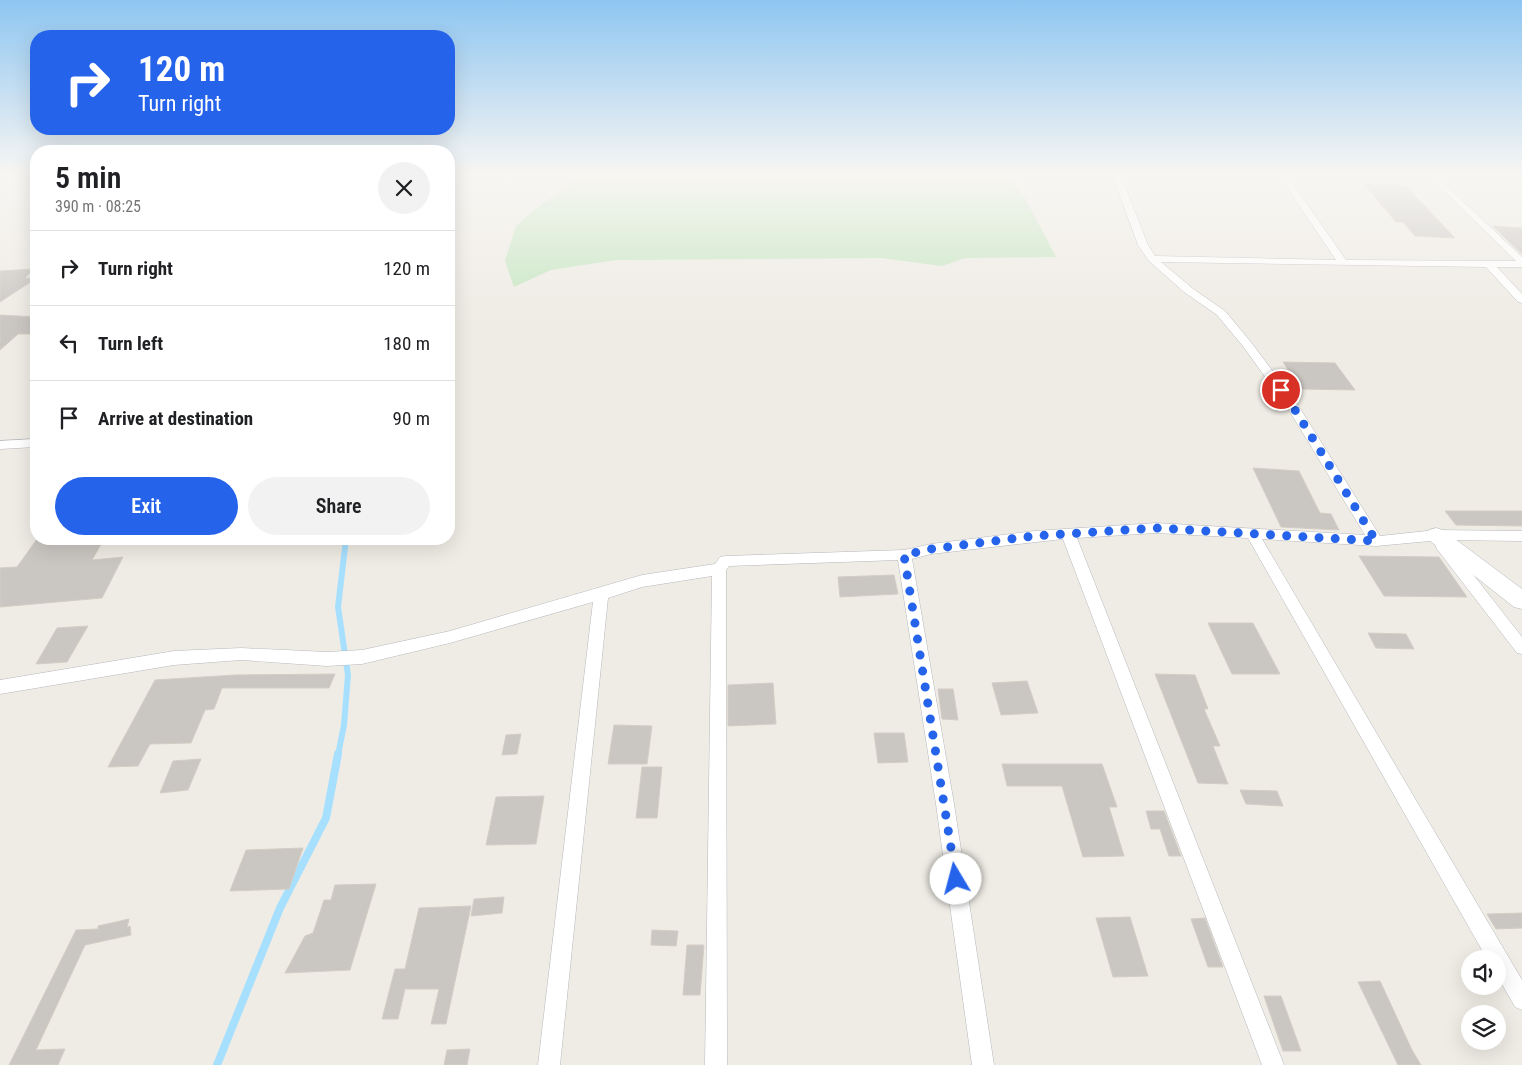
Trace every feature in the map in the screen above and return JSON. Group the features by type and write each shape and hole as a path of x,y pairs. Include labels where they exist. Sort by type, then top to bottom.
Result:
{"street":[{"path":"1135,224 1143,245 1152,259 1188,290 1221,313 1246,343 1292,405 1376,541"},
{"path":"1316,224 1343,263"},
{"path":"1482,224 1522,263"},
{"path":"1152,259 1343,263 1522,263"},
{"path":"1488,264 1522,300"},
{"path":"0,444 30,443"},
{"path":"0,688 174,658 241,654 326,658 362,657 450,636 642,581 719,568 725,561 904,555 931,549 1068,534 1156,528 1376,541 1435,535 1522,536"},
{"path":"1068,534 1273,1065"},
{"path":"1252,534 1522,1000"},
{"path":"1435,535 1522,601"},
{"path":"1435,535 1522,648"},
{"path":"904,555 945,804 983,1065"},
{"path":"716,1065 719,568"},
{"path":"549,1065 601,594"}],"green space":[{"path":"519,224 1039,224 1056,257 965,258 942,266 881,258 616,260 551,270 514,287 505,261 516,226"}],"building":[{"path":"1404,224 1442,224 1455,238 1415,236"},
{"path":"1493,226 1522,228 1522,254 1507,240"},
{"path":"30,269 30,273 25,278 30,278 30,282 0,302 0,271"},
{"path":"0,315 30,317 30,334 18,334 0,350"},
{"path":"1283,362 1335,363 1355,390 1301,389"},
{"path":"1253,468 1299,471 1320,513 1331,514 1339,530 1281,527"},
{"path":"1445,511 1522,511 1522,526 1456,525"},
{"path":"33,545 101,545 92,560 123,557 102,598 0,607 0,568 17,567"},
{"path":"1359,556 1439,557 1467,597 1384,596"},
{"path":"894,575 898,594 840,597 838,577"},
{"path":"1208,623 1253,623 1280,674 1232,674"},
{"path":"88,626 67,662 36,664 57,628"},
{"path":"1368,633 1406,634 1414,649 1376,648"},
{"path":"335,674 329,688 222,688 214,709 205,710 191,743 150,744 138,766 108,767 155,680 235,675"},
{"path":"1155,674 1195,675 1208,709 1204,709 1220,746 1213,746 1228,784 1198,783"},
{"path":"1027,681 1038,713 1001,715 992,683"},
{"path":"773,683 776,724 728,726 728,685"},
{"path":"938,689 953,689 958,720 942,719"},
{"path":"614,725 652,726 647,764 608,764"},
{"path":"874,733 904,733 908,762 878,763"},
{"path":"521,734 517,754 502,755 506,735"},
{"path":"201,759 188,790 160,793 173,761"},
{"path":"1002,764 1102,764 1117,807 1109,807 1124,856 1083,857 1062,786 1007,786"},
{"path":"642,767 662,767 657,818 636,818"},
{"path":"1240,790 1277,791 1283,806 1246,804"},
{"path":"544,796 536,844 486,845 496,797"},
{"path":"1146,811 1164,811 1181,856 1169,856 1160,829 1151,829"},
{"path":"303,848 289,889 230,891 246,850"},
{"path":"376,884 350,970 285,973 305,936 313,933 324,900 331,900 335,885"},
{"path":"504,897 502,913 471,916 474,899"},
{"path":"471,906 446,1024 431,1024 439,989 405,989 398,1019 382,1019 395,969 405,969 419,908"},
{"path":"1522,913 1522,928 1496,929 1487,914"},
{"path":"1130,917 1148,976 1113,977 1096,918"},
{"path":"1205,918 1223,967 1208,967 1191,919"},
{"path":"129,919 127,927 130,926 131,935 85,945 36,1050 65,1049 58,1065 9,1065 76,930 98,929 98,926"},
{"path":"652,930 678,931 676,946 651,945"},
{"path":"687,945 704,945 700,995 683,995"},
{"path":"1380,981 1412,1050 1421,1065 1398,1065 1358,982"},
{"path":"1264,996 1281,996 1301,1051 1283,1051"},
{"path":"470,1049 467,1065 444,1065 447,1050"}],"waterway":[{"path":"338,755 344,725 348,675 338,607 345,545"},
{"path":"217,1065 280,908 326,818 338,754"}],"route":[{"path":"956,879 904,555 931,549 1034,536 1156,528 1376,541 1281,390"}]}
